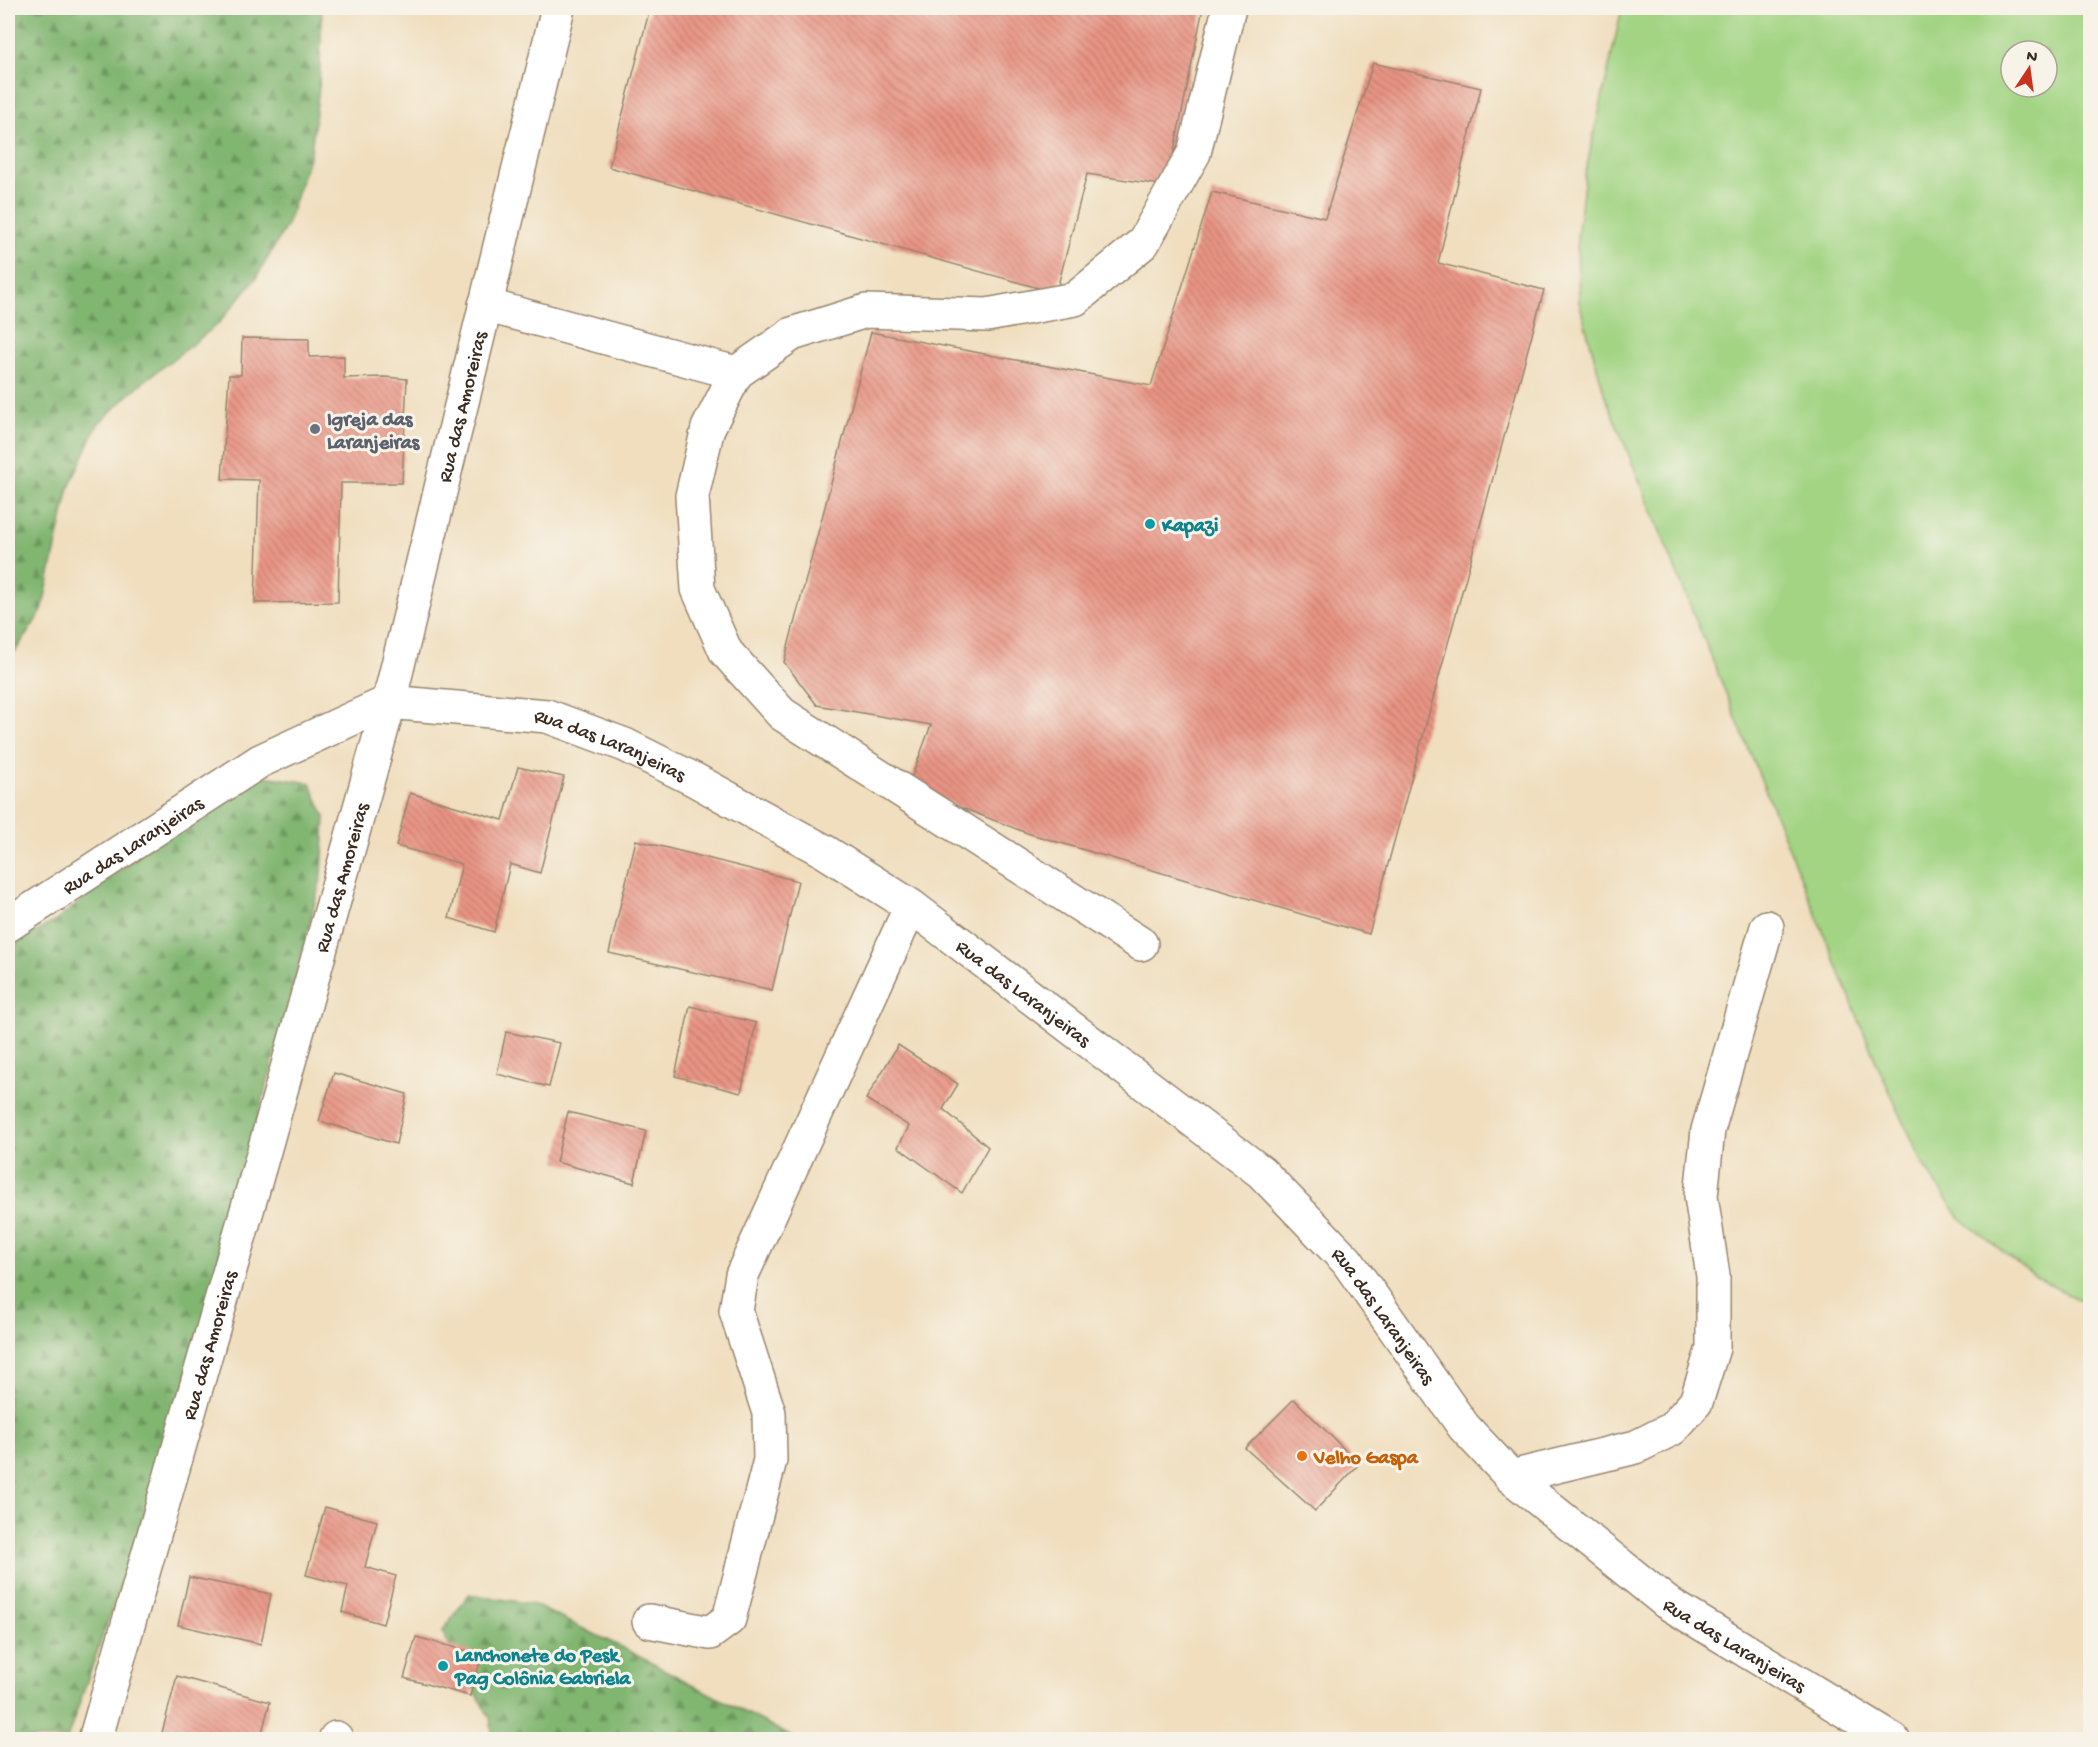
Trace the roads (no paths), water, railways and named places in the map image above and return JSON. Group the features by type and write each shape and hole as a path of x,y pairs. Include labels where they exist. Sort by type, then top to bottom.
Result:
{"street":[{"name":"Rua das Amoreiras","path":"95,1740 264,1151 388,702 558,8"},
{"path":"1141,944 782,714 726,652 698,589 692,496 708,428 736,373 792,334 866,311 987,315 1075,299 1143,243 1194,153 1229,8"},
{"path":"485,305 736,373"},
{"name":"Rua das Laranjeiras","path":"8,925 260,761 388,702 547,716 625,745 695,780 824,851 911,906 1261,1172 1347,1261 1464,1427 1511,1477 1666,1602 1892,1739"},
{"path":"649,1621 710,1633 729,1619 770,1460 769,1413 736,1311 742,1275 911,906"},
{"path":"1511,1477 1636,1448 1672,1428 1696,1402 1713,1348 1713,1276 1701,1196 1708,1130 1767,927"}],"place":[{"name":"Igreja das Laranjeiras","path":"315,429"},
{"name":"Kapazi","path":"1150,524"},
{"name":"Velho Gaspa","path":"1302,1456"},
{"name":"Lanchonete do Pesk Pag Colônia Gabriela","path":"443,1666"}]}
